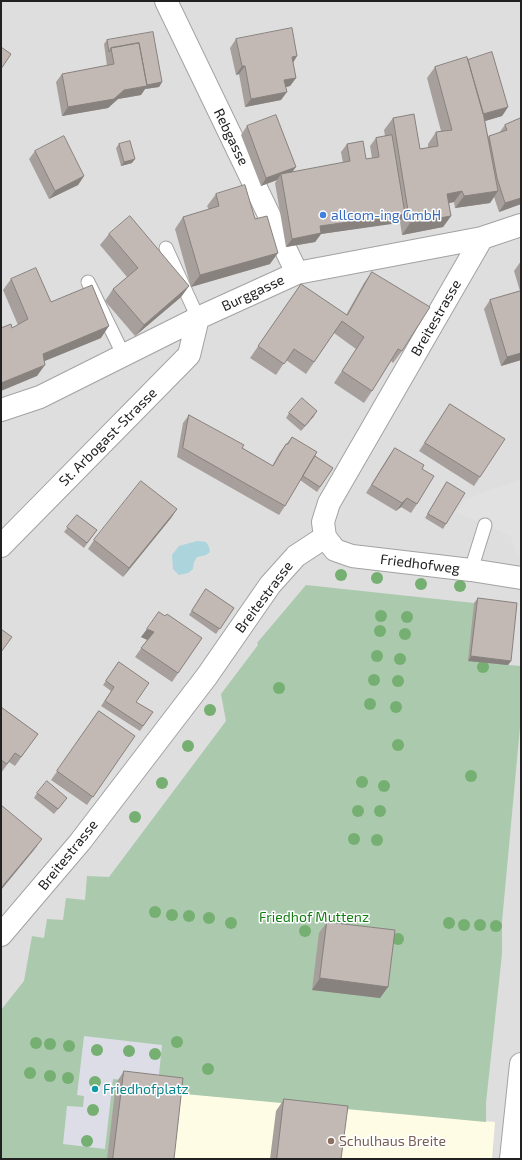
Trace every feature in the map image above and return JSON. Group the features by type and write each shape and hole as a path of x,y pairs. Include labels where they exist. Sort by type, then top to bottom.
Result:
{"street":[{"name":"Rebgasse","path":"166,1 297,273"},
{"name":"Burggasse","path":"1,410 40,397 198,318 297,273 482,238 521,225"},
{"name":"Breitestrasse","path":"1,935 80,842 206,676 270,585 296,556 325,537 323,522 329,503 482,238"},
{"name":"St. Arbogast-Strasse","path":"1,546 189,355 198,318"},
{"name":"Friedhofweg","path":"325,537 335,550 352,556 471,570 521,578"},
{"path":"511,1159 521,1064"}],"lane":[{"path":"166,248 198,318"},
{"path":"88,282 124,356"},
{"path":"471,570 485,525"}],"shaded area":[{"path":"1,1 521,1 521,1159 1,1159"},
{"path":"521,479 521,555 517,557 511,536 456,512 466,499"},
{"name":"Friedhofplatz","path":"84,1036 162,1045 158,1084 113,1079 105,1149 63,1144 67,1106 83,1107 84,1096 77,1095"},
{"name":"Schulhaus Breite","path":"179,1093 495,1122 492,1159 167,1159"}],"green space":[{"name":"Friedhof Muttenz","path":"306,585 474,603 508,665 521,666 521,716 502,922 502,954 486,1103 486,1122 174,1093 166,1159 1,1159 1,1010 24,981 32,936 44,938 47,919 63,920 66,898 85,900 87,876 109,877 226,721 221,694 258,645 257,643"}],"water":[{"path":"197,541 206,542 210,552 206,555 197,557 194,562 193,569 188,573 179,575 173,569 172,555 179,546"}],"building":[{"path":"292,28 297,56 292,57 296,78 284,80 287,92 251,99 245,66 242,66 236,39"},
{"path":"153,32 162,82 147,85 139,43 111,48 109,52 107,40"},
{"path":"139,43 147,86 124,90 114,99 68,107 62,74 114,64 111,48"},
{"path":"1,47 11,54 1,69"},
{"path":"492,52 508,107 483,114 468,60"},
{"path":"467,57 483,112 498,191 464,196 462,191 447,194 451,216 410,223 393,118 414,114 420,149 438,146 436,132 452,130 435,67"},
{"path":"276,115 296,167 266,178 247,126"},
{"path":"521,118 521,198 505,203 497,178 489,136 507,130 505,125"},
{"path":"392,135 405,214 320,226 321,233 292,239 281,174 350,161 347,144 363,141 366,159 379,157 376,138"},
{"path":"64,136 84,176 55,191 35,151"},
{"path":"130,141 135,159 124,162 119,144"},
{"path":"245,185 255,219 267,216 278,253 200,275 183,217 219,206 216,194"},
{"path":"130,216 189,286 144,325 113,289 138,268 109,234"},
{"path":"36,268 51,302 92,285 109,326 43,354 45,365 1,383 1,328 11,324 12,328 28,319 11,279"},
{"path":"372,272 430,307 402,351 398,349 372,391 342,371 364,337 342,321 314,362 294,349 284,364 258,346 301,284 347,315"},
{"path":"521,291 521,353 507,357 490,300"},
{"path":"302,398 317,411 305,426 289,413"},
{"path":"450,404 505,439 480,477 425,443"},
{"path":"189,415 244,445 242,448 273,466 292,437 317,452 285,506 183,448"},
{"path":"395,448 424,465 422,469 434,476 417,504 407,498 402,503 372,485"},
{"path":"315,456 333,468 320,487 303,476"},
{"path":"141,481 177,509 129,568 94,540"},
{"path":"447,482 465,493 446,524 428,514"},
{"path":"77,515 97,530 87,543 67,527"},
{"path":"206,589 234,608 220,629 192,611"},
{"path":"478,598 517,603 511,661 471,656"},
{"path":"159,612 165,616 167,614 202,638 178,673 141,648 154,632 147,629"},
{"path":"1,629 12,637 1,652"},
{"path":"119,662 149,683 136,702 153,712 143,726 105,701 114,687 106,681"},
{"path":"1,707 38,734 21,757 15,753 7,764 1,760"},
{"path":"99,711 135,736 93,797 57,771"},
{"path":"47,781 67,798 58,809 37,793"},
{"path":"1,805 42,839 1,888"},
{"path":"327,922 395,930 388,987 320,978"},
{"path":"124,1071 183,1078 174,1159 113,1159"},
{"path":"284,1099 348,1106 341,1159 277,1159"}],"place":[{"name":"allcom-ing GmbH","path":"323,215"},
{"name":"Friedhofplatz","path":"95,1089"},
{"name":"Schulhaus Breite","path":"331,1141"}]}
